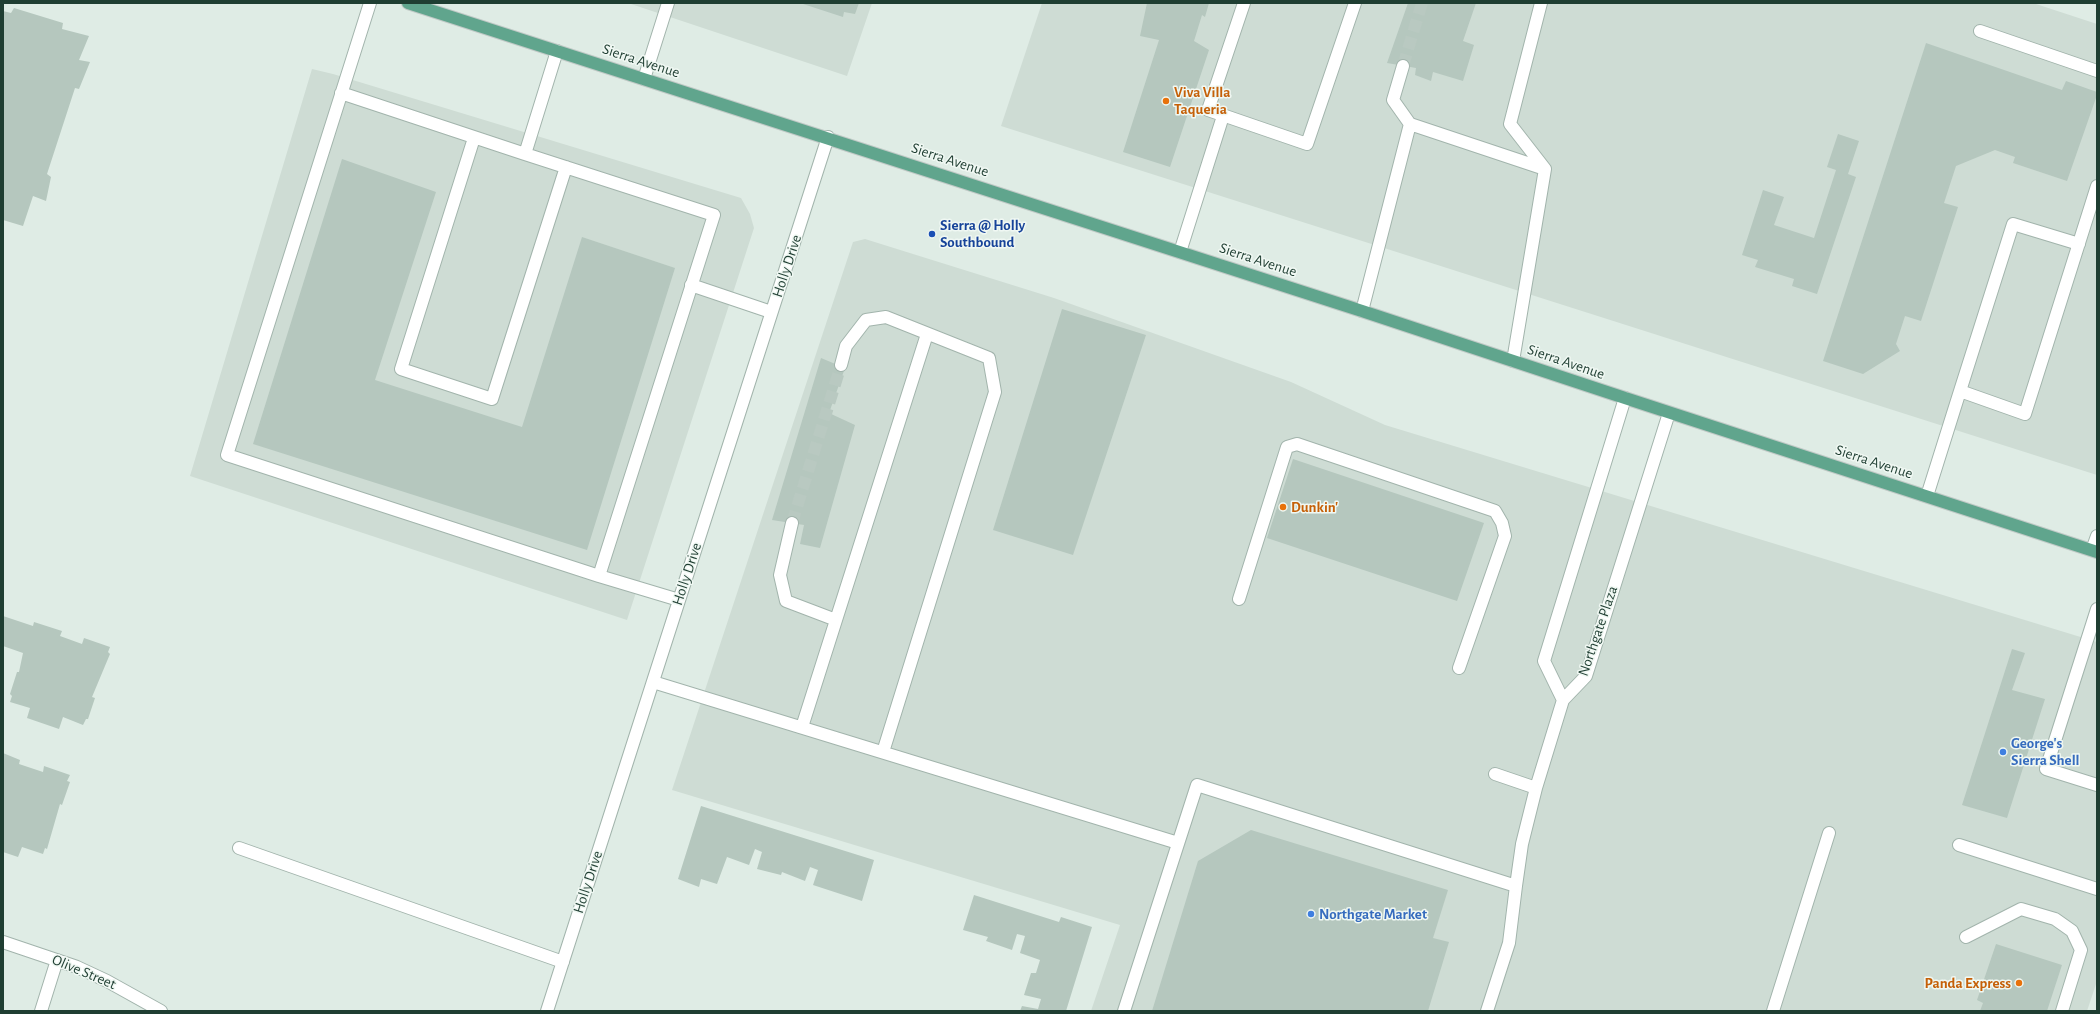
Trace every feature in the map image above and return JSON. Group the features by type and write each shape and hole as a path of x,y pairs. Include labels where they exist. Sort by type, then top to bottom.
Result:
{"main road":[{"name":"Sierra Avenue","path":"408,3 828,137 2095,551"}],"street":[{"path":"370,3 227,455 599,576 679,600"},
{"path":"644,79 668,3"},
{"path":"1244,3 1208,110 1307,144 1355,3"},
{"path":"1513,361 1545,170 1510,124 1541,3"},
{"path":"1980,31 2097,71"},
{"path":"525,154 557,51"},
{"path":"1403,66 1393,100 1410,124 1545,170"},
{"path":"341,93 474,138 714,215 599,576"},
{"path":"1180,252 1223,116"},
{"path":"1362,311 1410,124"},
{"name":"Holly Drive","path":"547,1011 828,137"},
{"path":"474,138 401,369 492,399 566,167"},
{"path":"1960,391 2025,414 2097,186"},
{"path":"1927,496 2013,224 2078,244"},
{"path":"691,285 772,312"},
{"path":"841,365 846,346 866,320 886,317 989,358 995,392 883,752"},
{"path":"802,727 927,334"},
{"name":"Northgate Plaza","path":"1625,398 1544,661 1564,700 1586,676 1669,413"},
{"path":"1239,599 1287,447 1297,444 1495,511 1502,523 1505,536 1460,668"},
{"path":"792,523 780,575 786,601 836,620"},
{"path":"2095,551 2097,536"},
{"path":"2097,609 2046,768 2097,785"},
{"path":"652,682 1178,843"},
{"path":"1487,1011 1509,943 1522,844 1536,788 1564,700"},
{"path":"1495,774 1536,788"},
{"path":"1124,1011 1197,785 1516,886"},
{"path":"1773,1011 1830,833"},
{"path":"1959,845 2097,889"},
{"path":"239,848 563,962"},
{"path":"1966,937 2021,909 2054,919 2072,931 2081,950 2062,1011"},
{"name":"Olive Street","path":"3,942 57,960 108,980 161,1011"},
{"path":"41,1011 57,960"}],"shaded area":[{"path":"628,3 872,3 847,76"},
{"path":"1042,3 2033,3 2097,24 2097,475 1001,126"},
{"path":"312,69 333,74 741,198 750,214 754,228 627,620 190,476"},
{"path":"865,239 1054,298 1291,382 1385,425 2097,642 2097,981 2087,1011 1091,1011 1120,925 672,790 853,242"}],"building":[{"path":"800,3 859,3 855,14 844,12 843,17"},
{"name":"Viva Villa Taqueria","path":"1147,3 1209,3 1205,17 1202,15 1194,41 1209,50 1170,167 1123,152 1159,40 1140,36"},
{"path":"1408,3 1476,3 1463,41 1474,45 1463,81 1433,72 1431,81 1415,75 1416,68 1387,63"},
{"path":"14,8 63,23 62,29 89,36 79,60 90,62 79,89 75,88 47,174 51,177 46,201 33,196 23,226 3,220 3,11 11,13"},
{"path":"1926,43 2062,90 2066,81 2097,92 2097,95 2067,181 2013,163 2015,157 1995,150 1956,166 1944,203 1958,207 1921,321 1905,316 1896,344 1900,351 1863,374 1823,361"},
{"path":"1838,134 1859,141 1848,174 1856,177 1817,294 1792,286 1794,279 1755,267 1758,260 1742,255 1763,190 1784,197 1774,225 1814,238 1836,170 1827,167"},
{"path":"342,159 436,192 375,380 522,427 582,237 675,268 587,550 253,444"},
{"path":"1062,309 1146,335 1073,555 993,530"},
{"path":"821,358 845,368 829,413 855,425 820,548 800,544 804,525 772,520"},
{"path":"1293,459 1484,523 1457,601 1267,538"},
{"path":"3,616 33,626 34,622 62,631 60,636 82,644 84,638 110,647 108,652 110,654 92,697 95,698 88,719 86,719 83,725 63,717 59,729 27,718 30,708 10,702 12,696 10,694 17,672 19,672 23,653 3,646"},
{"name":"George's Sierra Shell","path":"2012,649 2025,653 2012,690 2045,699 2007,818 1962,805"},
{"path":"3,753 20,760 19,764 43,772 44,766 70,775 67,781 70,782 62,805 60,804 47,849 45,848 43,854 22,847 18,857 3,852"},
{"path":"701,806 874,860 862,901 813,885 818,870 810,867 805,881 782,872 781,875 757,869 762,852 755,849 749,865 727,857 717,884 701,879 699,887 678,879"},
{"name":"Northgate Market","path":"1251,830 1448,890 1433,938 1449,942 1428,1011 1152,1011 1198,861"},
{"path":"974,895 1059,922 1061,917 1092,927 1066,1011 1020,1011 1022,1006 1038,1009 1041,999 1024,995 1031,973 1036,973 1040,960 1020,953 1025,936 1017,934 1012,950 986,941 988,937 963,930"},
{"name":"Panda Express","path":"1996,944 2062,965 2047,1011 1980,1011 1983,1003 1977,1000"}],"tunnel":[{"path":"1403,66 1422,3"},
{"path":"792,523 841,365"}],"place":[{"name":"Viva Villa Taqueria","path":"1166,101"},
{"name":"Sierra @ Holly Southbound","path":"932,234"},
{"name":"Dunkin'","path":"1283,507"},
{"name":"George's Sierra Shell","path":"2003,752"},
{"name":"Northgate Market","path":"1311,914"},
{"name":"Panda Express","path":"2019,983"}]}
